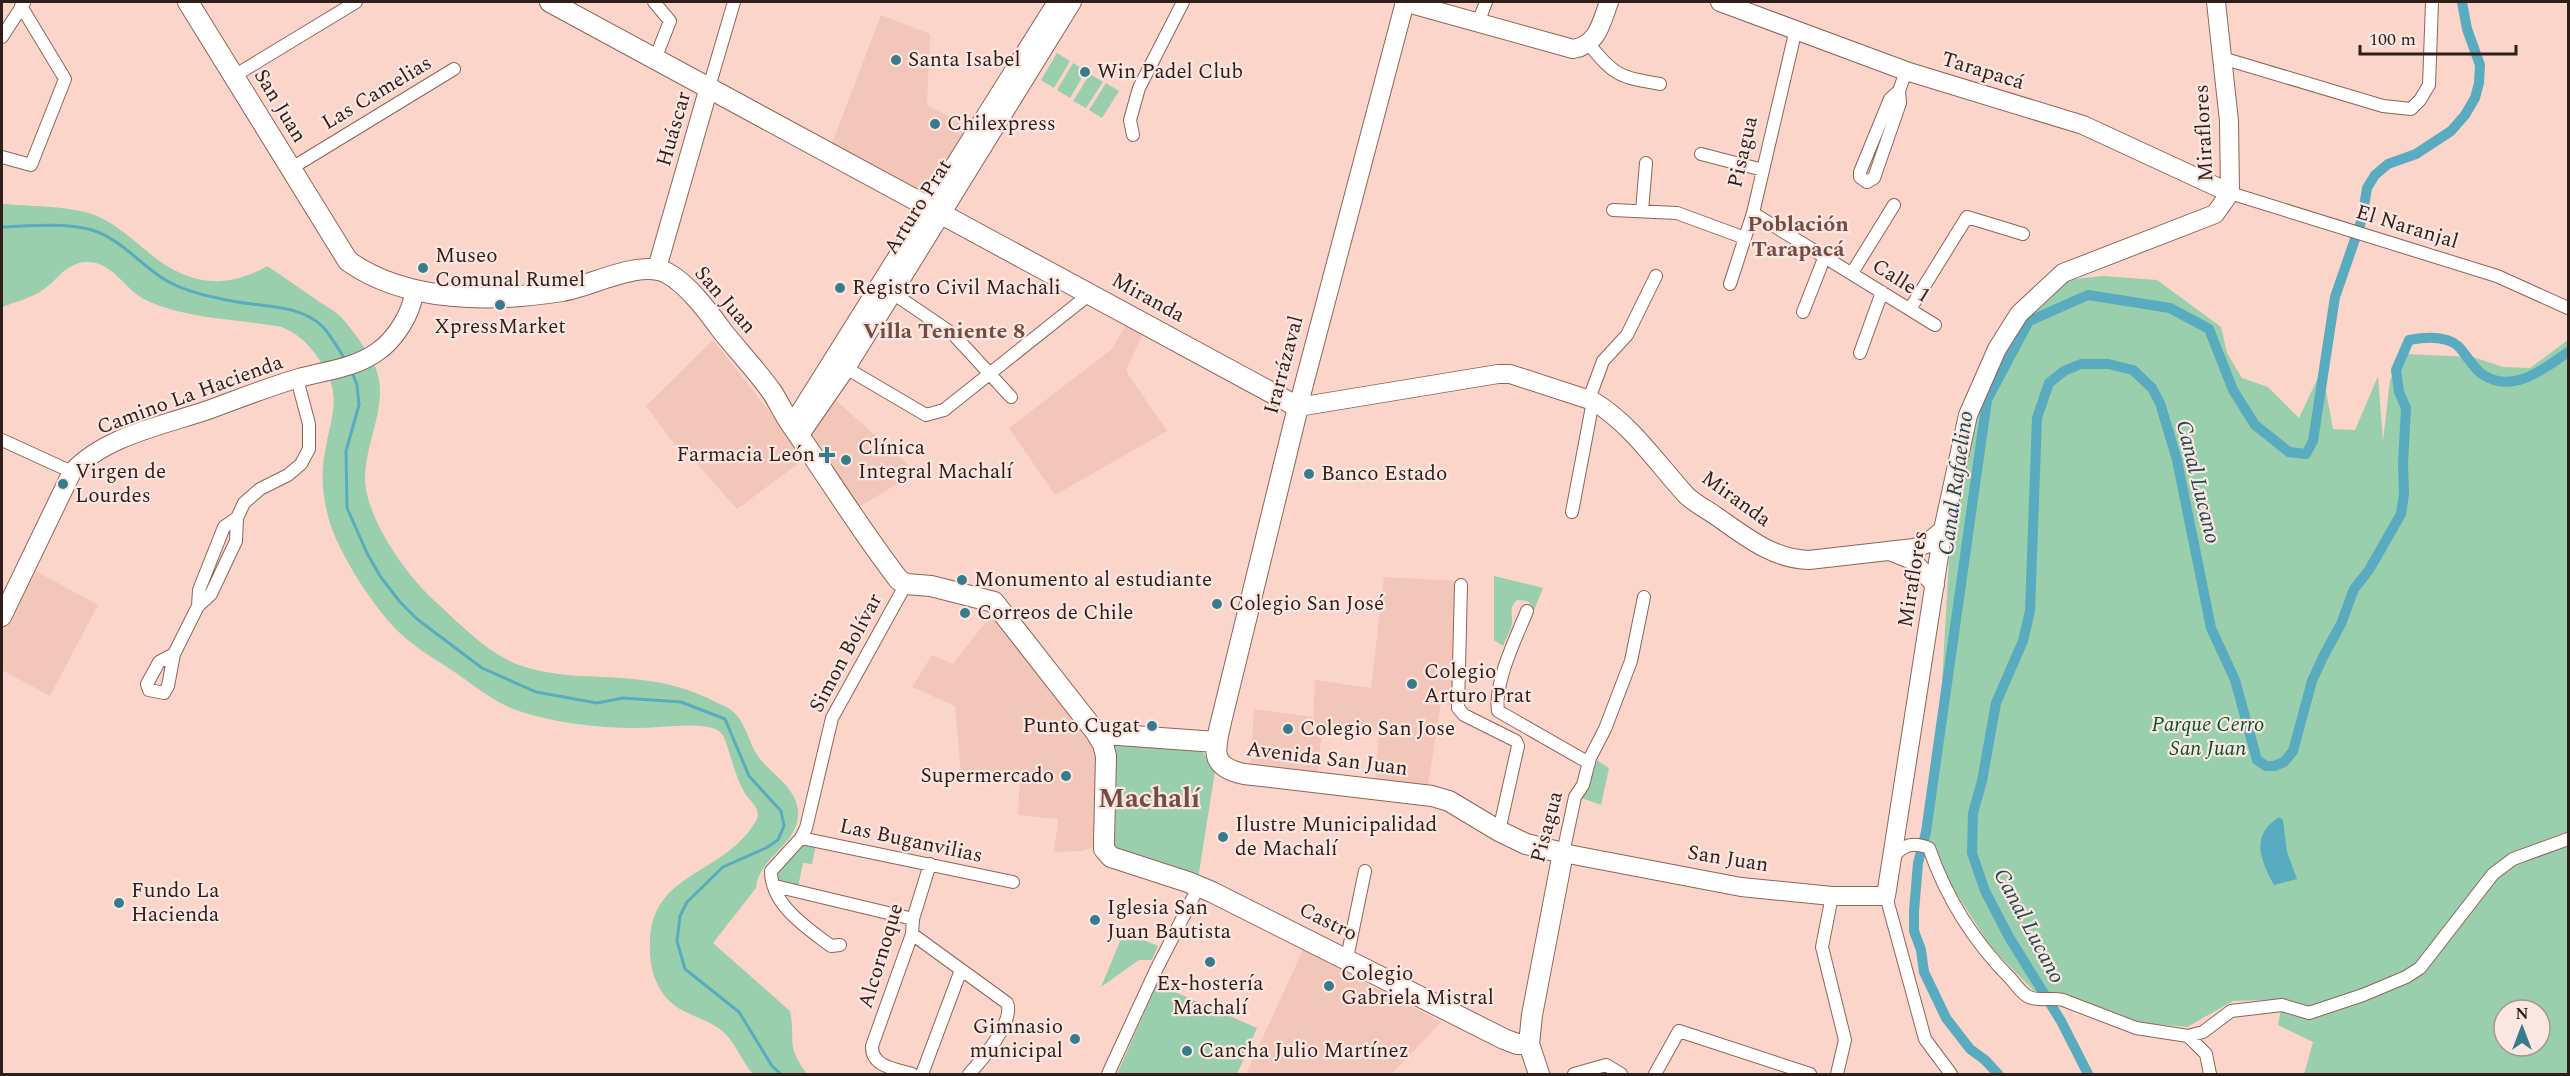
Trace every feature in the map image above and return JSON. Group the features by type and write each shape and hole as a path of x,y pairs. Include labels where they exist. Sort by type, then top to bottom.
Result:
{"main road":[{"name":"San Juan","path":"188,2 348,261 379,280 414,292 481,296 563,291 637,270 657,268 670,274 698,300 772,392 796,431 894,573 906,584"},
{"name":"Miranda","path":"550,2 1298,406"},
{"name":"Irarrázaval","path":"1216,742 1298,406"},
{"path":"906,584 931,586 994,602 1095,731"},
{"name":"Avenida San Juan","path":"1095,731 1105,734 1216,742 1216,755 1221,764 1232,771 1266,778 1432,796 1449,801 1499,831 1526,844 1563,853"},
{"name":"Castro","path":"1095,731 1103,744 1106,756 1104,849 1111,857 1199,886 1347,958 1504,1039 1517,1044 1529,1044"},
{"name":"Pisagua","path":"1539,1074 1529,1044 1536,988 1563,853"}],"street":[{"path":"234,76 356,2"},
{"path":"654,2 670,21 655,59"},
{"name":"Huáscar","path":"657,268 734,2"},
{"name":"Arturo Prat","path":"796,431 846,368 1057,2"},
{"name":"Arturo Prat","path":"796,431 936,209 1072,2"},
{"path":"1133,135 1130,120 1139,88 1183,2"},
{"path":"1405,2 1562,48 1574,49 1594,40 1609,2"},
{"name":"Irarrázaval","path":"1298,406 1405,2"},
{"path":"1478,23 1486,2"},
{"name":"Tarapacá","path":"1720,2 1906,71 2082,125 2230,193"},
{"name":"Miraflores","path":"1951,1074 1925,1039 1886,896 1943,530 1968,415 1997,350 2019,314 2063,273 2215,213 2230,193 2229,121 2216,2"},
{"path":"2222,58 2383,106 2411,109 2429,85 2432,2"},
{"path":"2,37 23,4 65,79 31,165 2,157"},
{"name":"Pisagua","path":"1730,284 1754,213 1796,29"},
{"path":"1589,44 1605,63 1621,76 1660,84"},
{"name":"Las Camelias","path":"290,169 454,69"},
{"path":"1899,91 1890,99 1860,172 1862,180 1867,182 1874,178 1900,103 1899,91 1906,71"},
{"path":"1701,154 1763,170"},
{"path":"1642,211 1646,164"},
{"name":"El Naranjal","path":"2230,193 2497,276 2568,309"},
{"path":"1852,273 1894,205"},
{"path":"1613,210 1677,213 1745,238"},
{"name":"Calle 1","path":"1754,213 1935,325"},
{"path":"1910,309 1967,217 2023,234"},
{"path":"1803,312 1825,256"},
{"path":"1572,512 1591,400 1603,361 1628,335 1656,276"},
{"name":"Camino La Hacienda","path":"2,617 72,472 80,463 116,442 297,379 364,360 387,344 412,306 414,292"},
{"path":"891,292 953,334 1011,397"},
{"path":"1860,353 1882,292"},
{"path":"846,368 926,415 944,410 1091,293"},
{"name":"Miranda","path":"1298,406 1498,374 1520,377 1591,400 1612,413 1656,458 1688,497 1768,550 1792,560 1914,548 1926,544 1943,530"},
{"path":"174,654 198,606 199,590 225,527 237,518 244,503 260,489 288,475 300,464 309,449 309,424 297,379"},
{"path":"2,440 72,472"},
{"path":"1886,550 1912,560 1935,585"},
{"name":"Simon Bolívar","path":"775,886 771,871 801,838 809,822 832,718 906,584"},
{"path":"1461,585 1458,708 1464,715 1516,741 1518,746 1499,831"},
{"name":"Pisagua","path":"1563,853 1574,802 1583,785 1589,764 1631,661 1644,597"},
{"path":"1527,611 1502,678 1496,700 1498,711 1589,764"},
{"name":"Las Buganvilias","path":"801,838 1013,882"},
{"path":"1892,857 1902,847 1912,843 1924,846 1946,890 1991,959 2026,996 2038,999 2054,998 2136,1028 2188,1036 2203,1032 2231,1011 2282,1005 2309,1013 2363,995 2406,977 2420,968 2493,874 2513,859 2568,839"},
{"name":"San Juan","path":"1563,853 1741,887 1832,896 1886,896"},
{"name":"Alcornoque","path":"912,1074 879,1063 875,1059 872,1046 912,934 913,919 930,864"},
{"path":"1347,958 1365,871"},
{"path":"775,886 913,919"},
{"path":"775,886 792,916 831,946 840,945"},
{"path":"1108,1074 1156,970 1199,886"},
{"path":"1832,896 1822,947 1845,1040 1836,1074"},
{"path":"912,934 1007,1003 1009,1007 1007,1017 991,1049 969,1074"},
{"path":"922,1074 961,970"},
{"path":"1655,1074 1679,1031 1810,1074"},
{"path":"2188,1036 2206,1054 2210,1074"},
{"path":"1574,1074 1606,1065 1621,1074"}],"shaded area":[{"path":"881,15 930,34 927,105 970,128 926,195 831,146"},
{"path":"1126,325 1143,333 1126,371 1167,431 1055,495 1009,428 1112,349"},
{"path":"713,340 806,458 737,509 689,455 684,457 646,406"},
{"path":"832,397 917,472 854,510 806,431"},
{"path":"32,569 98,605 50,696 2,670 2,630"},
{"name":"Colegio Arturo Prat","path":"1384,577 1458,581 1451,705 1441,703 1428,785 1375,782 1379,732 1323,725 1317,774 1251,764 1254,709 1313,717 1315,680 1371,688"},
{"path":"991,615 1097,739 1097,846 1082,851 1054,852 1058,819 1018,815 1020,781 961,773 955,706 912,687 932,655 953,664"},
{"name":"Colegio Gabriela Mistral","path":"1303,950 1441,1022 1392,1074 1246,1074"}],"green space":[{"path":"1057,53 1070,61 1054,88 1041,80"},
{"path":"1073,63 1086,71 1070,98 1057,90"},
{"path":"1090,74 1103,82 1086,108 1073,101"},
{"path":"1106,83 1119,91 1102,118 1089,110"},
{"path":"2,204 64,208 97,216 118,228 177,272 192,277 221,281 236,279 267,266 333,311 358,338 378,374 379,403 366,461 365,476 372,509 389,545 425,591 485,646 519,665 551,673 625,678 668,684 710,699 729,708 736,715 760,759 789,789 797,803 797,823 793,833 758,877 756,888 713,943 790,1011 792,1043 796,1056 807,1074 753,1074 731,1040 721,1030 670,1002 660,989 653,971 650,943 653,921 661,903 687,878 720,858 736,845 750,830 757,818 756,808 739,781 723,735 710,727 606,727 562,722 519,711 491,698 412,644 373,602 345,556 331,526 324,499 323,472 334,405 333,394 325,369 309,346 297,335 282,327 195,315 161,306 138,295 111,271 95,263 78,263 39,292 2,307"},
{"name":"Parque Cerro San Juan","path":"2103,276 2157,280 2221,327 2227,353 2242,378 2268,387 2299,418 2322,369 2333,429 2355,430 2378,376 2383,441 2390,380 2404,354 2473,357 2503,367 2530,368 2568,340 2568,1074 2304,1074 2313,1042 2278,1025 2282,1005 2268,1000 2233,1001 2187,1027 2141,1023 2059,994 2034,991 1990,946 1942,871 1926,832 1939,736 1950,542 1977,416 2001,354 2024,316 2066,280"},
{"path":"1494,576 1543,588 1533,613 1528,601 1517,600 1514,603 1511,626 1503,646 1494,640"},
{"path":"1120,742 1199,746 1215,771 1198,879 1115,854 1108,841 1111,749"},
{"path":"1597,760 1609,768 1601,805 1582,798 1588,789"},
{"path":"801,844 816,844 812,864 803,863 798,887 779,882 777,870"},
{"path":"1124,932 1158,946 1152,960 1139,960 1101,987"},
{"name":"Cancha Julio Martínez","path":"1157,984 1257,1028 1237,1074 1117,1074"}],"water":[{"path":"2279,817 2283,820 2287,852 2297,879 2274,885 2260,848 2264,832"}],"waterway":[{"name":"Canal Rafaelino","path":"1998,1074 1970,1049 1946,1018 1924,972 1921,950 1914,931 1918,863 1926,832 1987,400 2029,321 2088,295 2170,308 2209,329 2233,390 2255,425 2289,452 2306,454 2313,441 2335,297 2362,219 2367,188 2375,175 2388,164 2416,154 2451,131 2465,115 2475,98 2480,65 2467,29 2462,2"},
{"path":"2,227 59,225 103,234 158,275 183,288 216,298 292,310 303,314 323,327 346,361"},
{"name":"Canal Lucano","path":"2088,1074 2061,1021 2009,937 1985,891 1972,853 1973,813 1982,781 1996,703 2023,641 2030,611 2037,418 2049,383 2064,371 2081,364 2108,364 2133,370 2152,388 2160,403 2177,460 2211,628 2235,680 2257,760 2266,766 2274,766 2284,762 2293,751 2312,681 2341,624 2354,589 2369,570 2401,514 2404,494 2406,408 2399,392 2396,370 2409,340 2435,338 2453,342 2482,374 2493,380 2505,382 2516,381 2538,372 2568,352"},
{"path":"352,372 357,385 359,405 346,451 347,508 380,576 417,619 482,668 536,692 597,703 623,698 681,702 725,719 749,776 781,811 784,826 778,840 766,848 723,867 687,902 680,916 677,941 685,969 739,1012 772,1066 781,1074"}],"place":[{"name":"Santa Isabel","path":"896,60"},
{"name":"Win Padel Club","path":"1085,72"},
{"name":"Chilexpress","path":"935,124"},
{"name":"Museo Comunal Rumel","path":"423,268"},
{"name":"Registro Civil Machali","path":"840,288"},
{"name":"XpressMarket","path":"500,305"},
{"name":"Farmacia León","path":"827,455"},
{"name":"Clínica Integral Machalí","path":"846,460"},
{"name":"Banco Estado","path":"1309,474"},
{"name":"Virgen de Lourdes","path":"63,484"},
{"name":"Monumento al estudiante","path":"962,580"},
{"name":"Colegio San José","path":"1217,604"},
{"name":"Correos de Chile","path":"965,613"},
{"name":"Colegio Arturo Prat","path":"1412,684"},
{"name":"Punto Cugat","path":"1152,726"},
{"name":"Colegio San Jose","path":"1288,729"},
{"name":"Supermercado","path":"1066,776"},
{"name":"Ilustre Municipalidad de Machalí","path":"1223,837"},
{"name":"Fundo La Hacienda","path":"119,903"},
{"name":"Iglesia San Juan Bautista","path":"1095,920"},
{"name":"Ex-hostería Machalí","path":"1210,962"},
{"name":"Colegio Gabriela Mistral","path":"1329,986"},
{"name":"Gimnasio municipal","path":"1075,1039"},
{"name":"Cancha Julio Martínez","path":"1187,1051"}],"district":[{"name":"Población Tarapacá","path":"1798,236"},
{"name":"Villa Teniente 8","path":"944,331"},
{"name":"Machalí","path":"1149,799"}]}
